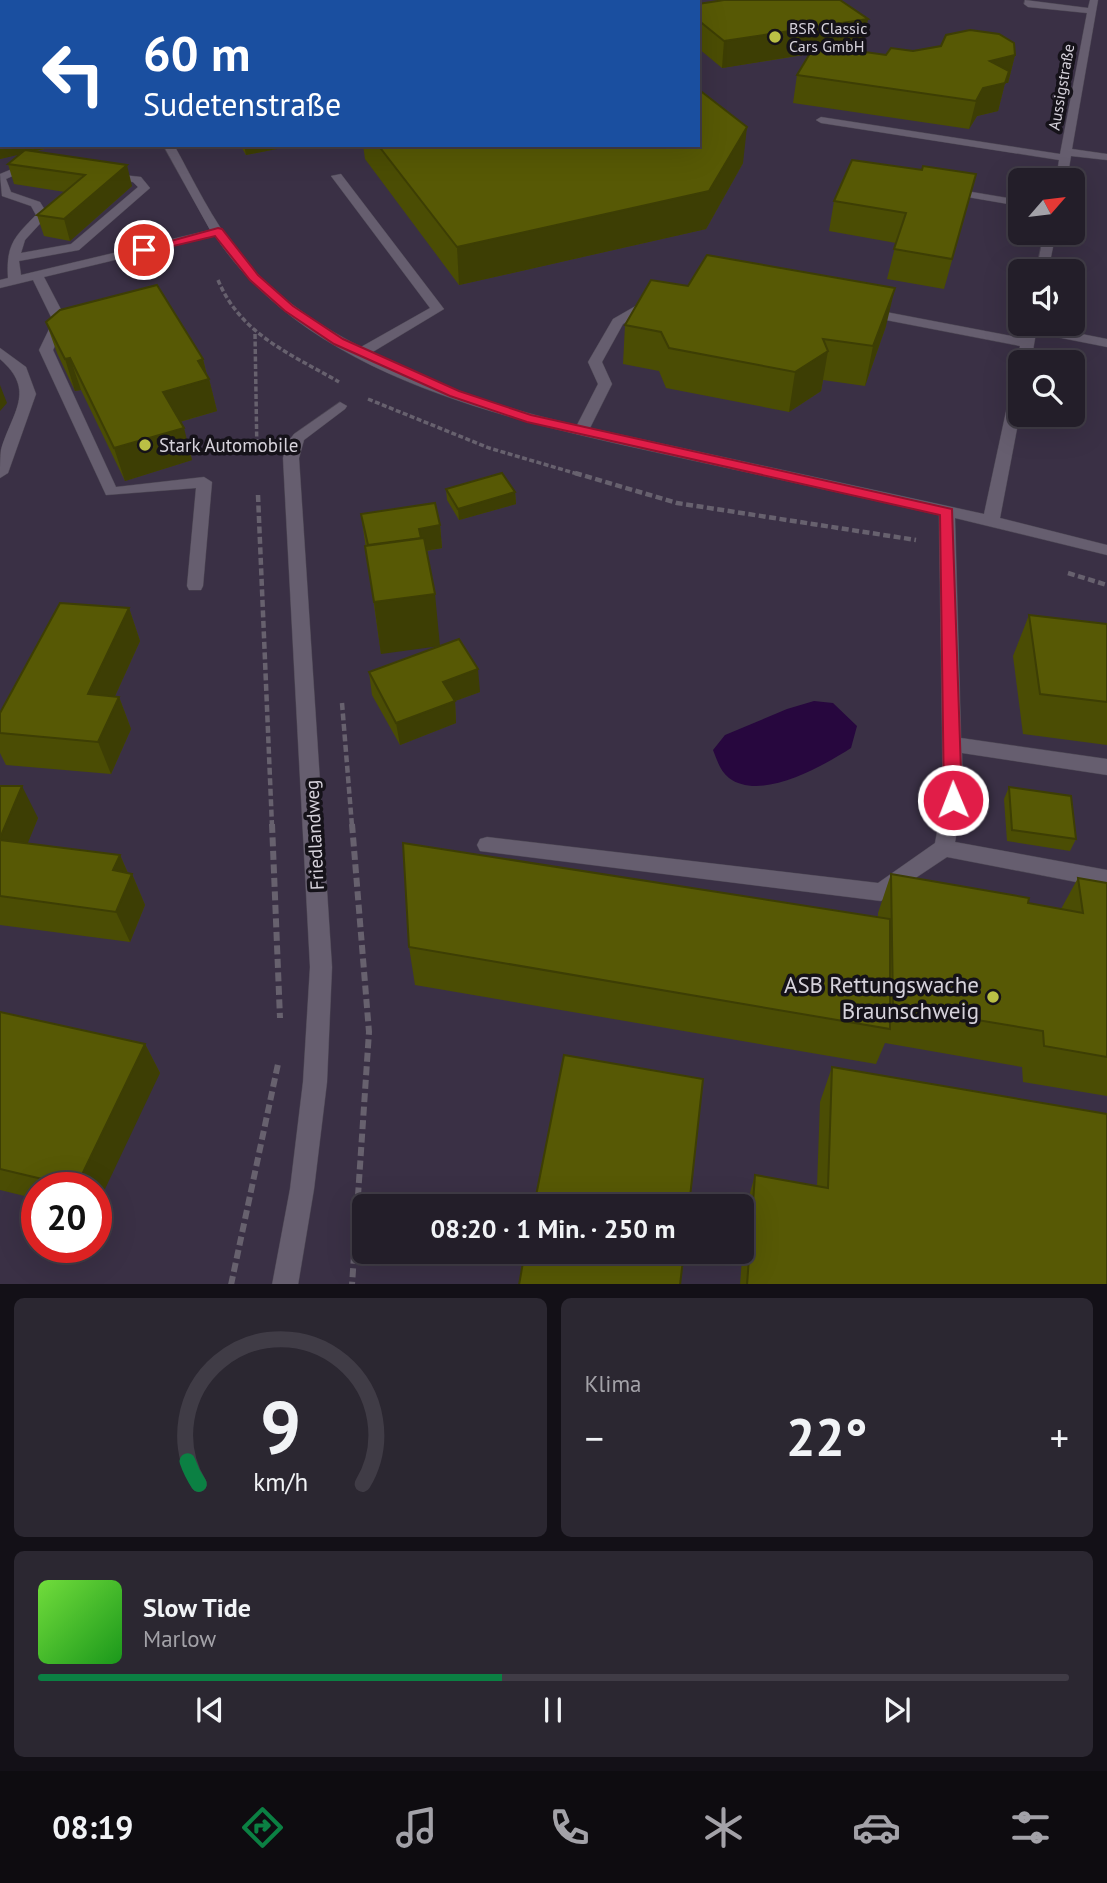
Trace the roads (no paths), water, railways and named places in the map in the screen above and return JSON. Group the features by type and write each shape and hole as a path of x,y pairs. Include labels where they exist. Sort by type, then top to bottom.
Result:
{"street":[{"path":"1028,0 1028,4 1093,5"},
{"name":"Aussigstraße","path":"1063,168 1093,5"},
{"path":"821,120 1066,155 1107,158"},
{"path":"169,147 218,232 254,278 289,308 361,353 455,394 527,418 581,431 991,521 1107,550"},
{"path":"15,281 13,258 19,239 42,215 36,204 6,194 0,178 30,164 44,166"},
{"path":"13,258 75,247 144,188 137,179 97,173"},
{"path":"337,176 437,309 361,353"},
{"path":"931,188 1008,201"},
{"path":"0,284 218,232"},
{"path":"37,275 66,320 46,350 111,492 204,482 195,586"},
{"path":"581,431 605,384 595,362 618,322 643,305 666,295"},
{"path":"850,309 1008,329"},
{"path":"1061,336 1107,342"},
{"path":"0,352 21,370 29,394 0,473"},
{"name":"Friedlandweg","path":"285,1284 302,1189 315,1082 321,967 291,458 299,437 340,406"},
{"path":"991,521 1010,427"},
{"path":"487,845 881,892 944,848 953,800 947,512"},
{"path":"951,744 1107,767"},
{"path":"944,848 1107,879"}],"place":[{"name":"BSR Classic Cars GmbH","path":"775,37"},
{"name":"Stark Automobile","path":"145,445"},
{"name":"ASB Rettungswache Braunschweig","path":"993,997"}]}
